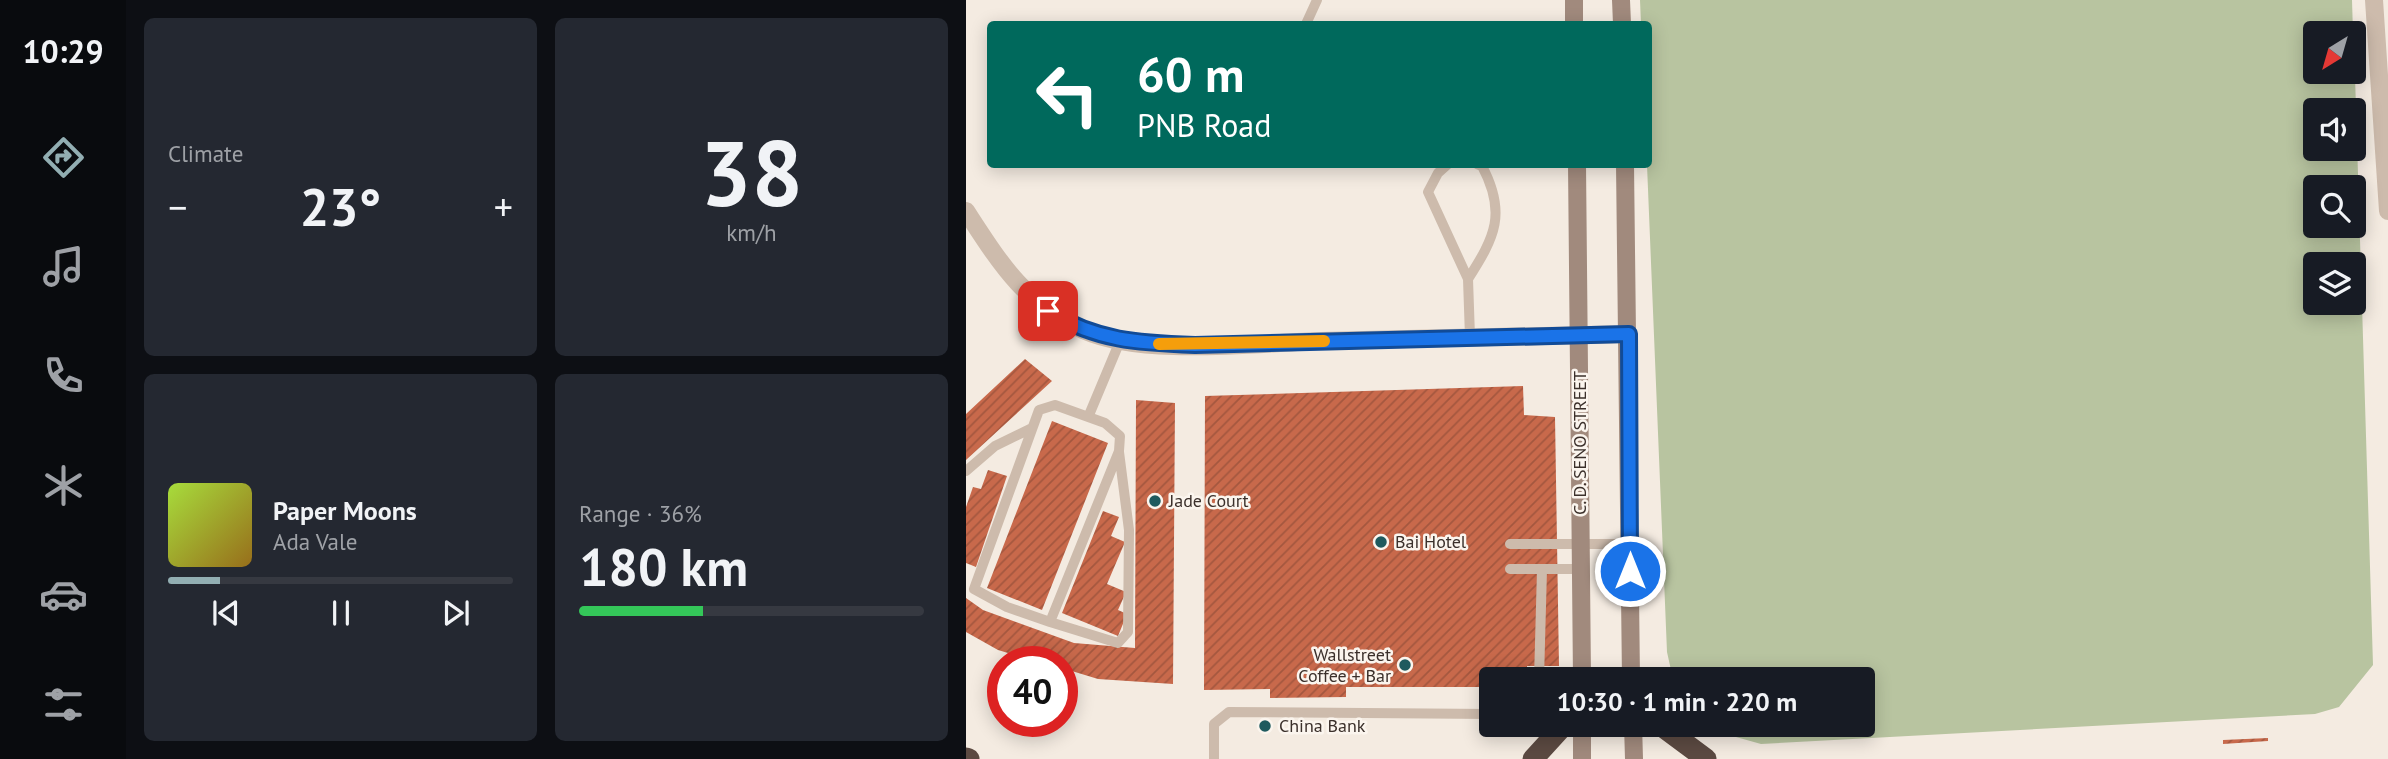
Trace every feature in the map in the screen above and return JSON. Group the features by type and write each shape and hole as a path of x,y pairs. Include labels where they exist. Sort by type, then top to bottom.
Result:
{"highway":[{"path":"1533,759 1552,737"},
{"path":"1676,737 1706,759"}],"street":[{"path":"1574,0 1574,21"},
{"path":"1621,0 1622,21"},
{"path":"2374,0 2388,211"},
{"name":"C. D. SENO STREET","path":"1577,168 1582,667"},
{"path":"1625,168 1631,667"},
{"path":"966,211 1002,265 1035,303 1086,331 1120,341 1195,345 1629,334"},
{"path":"1582,737 1582,759"},
{"path":"1633,737 1634,759"}],"lane":[{"path":"1307,21 1317,0"},
{"path":"1444,168 1428,192 1468,279 1470,337"},
{"path":"1468,279 1492,242 1495,212 1493,188 1480,168"},
{"path":"1089,415 1120,341"},
{"path":"1055,405 1089,415 1105,422 1119,436 1129,530 1128,632 1118,643 1007,607 970,586 1039,410 1055,405"},
{"path":"966,471 995,446 1032,428"},
{"path":"1050,622 1119,451"},
{"path":"1510,544 1630,544"},
{"path":"1510,569 1581,569"},
{"path":"1539,667 1542,570"},
{"path":"1214,759 1214,724 1229,712 1479,714"}],"green space":[{"path":"1640,0 2352,0 2353,21 2303,21 2303,84 2355,84 2356,98 2303,98 2303,161 2358,161 2358,175 2303,175 2303,238 2360,238 2360,252 2303,252 2303,315 2362,315 2373,665 2339,707 2315,714 1761,744 1736,737 1875,737 1875,667 1670,667 1667,652 1647,168 1652,168 1652,21 1641,21"}],"building":[{"path":"1025,359 1052,381 966,460 966,414"},
{"name":"Bai Hotel","path":"1523,386 1524,415 1555,417 1559,666 1479,667 1479,687 1346,687 1346,697 1270,698 1270,689 1204,690 1205,396"},
{"name":"Jade Court","path":"1136,400 1175,403 1173,684 1098,679 1078,673 1078,646 991,646 966,632 966,598 983,610 1074,643 1135,648"},
{"path":"1052,421 1108,443 1042,610 987,588"},
{"path":"988,470 1007,476 976,567 966,563 966,507 973,487 981,489"},
{"path":"1103,511 1119,517 1111,536 1125,542 1107,584 1126,592 1118,610 1127,614 1118,636 1062,613"},
{"path":"2268,738 2268,741 2223,744 2223,740"}],"slow traffic":[{"path":"1159,344 1324,341"}],"place":[{"name":"Jade Court","path":"1155,501"},
{"name":"Bai Hotel","path":"1381,542"},
{"name":"Wallstreet Coffee + Bar","path":"1405,665"},
{"name":"China Bank","path":"1265,726"}],"route":[{"path":"1048,311 1086,331 1120,341 1195,345 1629,334 1630,571"}]}
